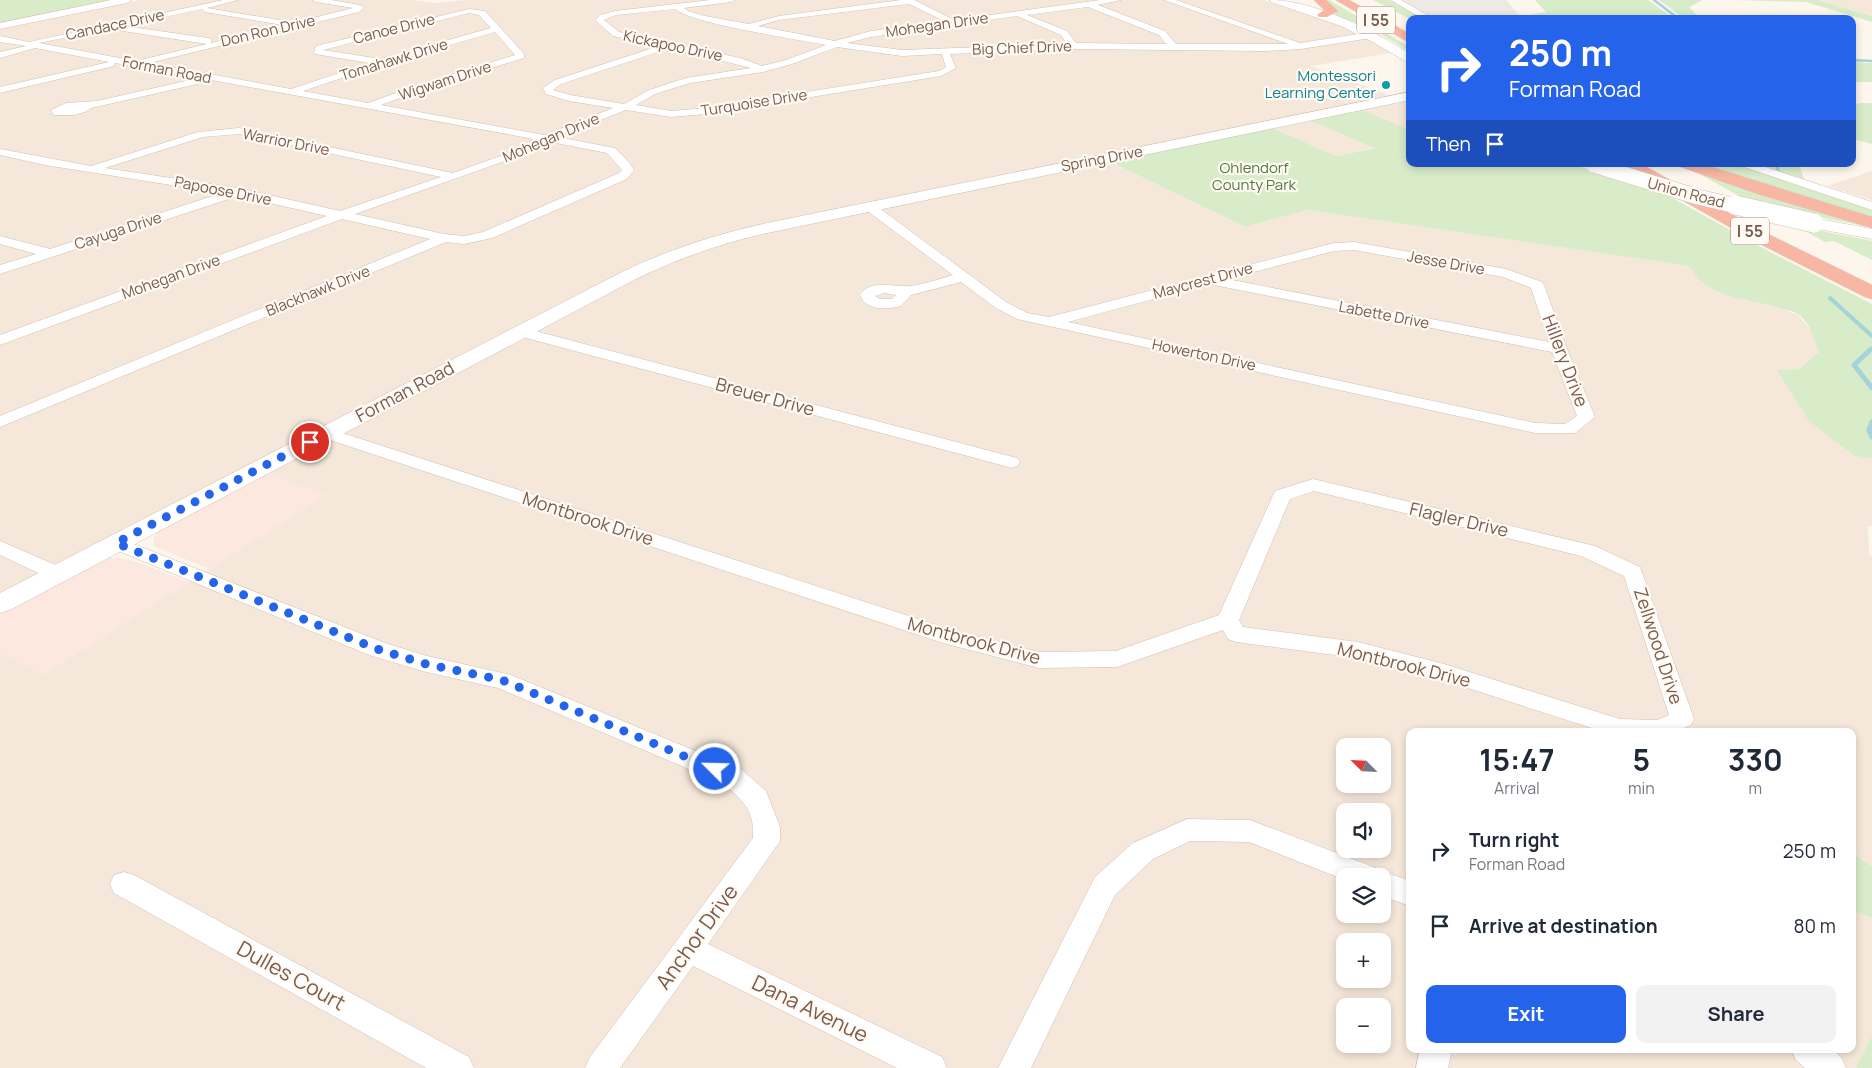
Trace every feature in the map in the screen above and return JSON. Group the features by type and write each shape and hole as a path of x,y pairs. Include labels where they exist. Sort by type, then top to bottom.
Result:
{"highway":[{"path":"1319,0 1332,11 1323,15"},
{"name":"I 55","path":"1341,0 1406,37"},
{"name":"I 55","path":"1361,0 1406,25"},
{"name":"I 55","path":"1635,167 1760,236 1872,293"},
{"name":"I 55","path":"1664,167 1756,217 1872,276"},
{"path":"1696,167 1872,224"}],"main road":[{"path":"0,26 127,0"},
{"path":"1275,0 1323,15 1371,35 1406,57"},
{"name":"Union Road","path":"1602,167 1698,197 1872,234"}],"street":[{"name":"Candace Drive","path":"26,44 234,0"},
{"name":"Don Ron Drive","path":"133,64 216,42 356,10 360,7 316,0"},
{"path":"677,6 731,0"},
{"name":"Mohegan Drive","path":"0,340 338,216 518,153 542,139 627,106 652,92 689,80 763,69 835,44 871,34 1117,0"},
{"path":"1168,0 1301,46"},
{"path":"1395,0 1423,15"},
{"path":"747,26 779,18 933,1"},
{"path":"912,2 951,22"},
{"path":"1089,4 1162,33 1173,47"},
{"name":"Kickapoo Drive","path":"677,6 611,14 600,20 616,34 740,61 763,69"},
{"name":"Big Chief Drive","path":"677,6 685,13 704,18 835,44 902,53 1073,46 1265,48 1301,46 1371,35"},
{"path":"193,8 296,25"},
{"name":"Canoe Drive","path":"381,62 318,52 319,48 469,11 482,13 498,29"},
{"path":"1018,14 1064,33 1073,46"},
{"path":"112,26 216,42"},
{"name":"Wigwam Drive","path":"369,106 424,86 522,56 498,29"},
{"name":"Tomahawk Drive","path":"292,92 381,62 498,29"},
{"name":"Forman Road","path":"0,39 542,139 611,150 624,163"},
{"path":"0,55 37,46"},
{"name":"Turquoise Drive","path":"668,46 552,84 548,88 549,92 556,95 671,114 706,111 941,73 951,68 945,52"},
{"path":"0,90 120,62"},
{"path":"87,106 209,78"},
{"name":"Spring Drive","path":"795,222 1406,97"},
{"name":"Warrior Drive","path":"90,168 202,134 239,131 455,176"},
{"name":"Papoose Drive","path":"0,152 45,162 237,192 338,216 444,238"},
{"name":"Blackhawk Drive","path":"0,422 444,238 464,240 486,235 623,176 628,170 624,163"},
{"path":"1754,167 1872,206"},
{"name":"Cayuga Drive","path":"0,270 237,192"},
{"name":"Howerton Drive","path":"870,207 963,278 1001,305 1022,316 1054,321 1535,428 1569,429"},
{"name":"Forman Road","path":"0,604 655,262 719,239 795,222"},
{"path":"0,240 50,253"},
{"name":"Maycrest Drive","path":"1054,321 1334,246 1354,246"},
{"name":"Jesse Drive","path":"1354,246 1506,274 1537,285"},
{"path":"901,291 963,278"},
{"name":"Labette Drive","path":"1208,280 1559,349"},
{"name":"Hillery Drive","path":"1537,285 1559,349 1586,417 1569,429"},
{"name":"Breuer Drive","path":"520,332 1010,462"},
{"name":"Montbrook Drive","path":"328,433 952,638 1040,660 1118,659 1228,620 1236,634 1358,650 1444,672 1620,728"},
{"name":"Flagler Drive","path":"1228,620 1282,494 1313,485 1588,551 1633,572"},
{"name":"Anchor Drive","path":"116,543 377,649 426,664 502,680 733,777 757,798 767,827 766,841 601,1068"},
{"path":"0,548 58,574"},
{"name":"Zellwood Drive","path":"1633,572 1682,719"},
{"name":"Montbrook Drive","path":"1661,728 1682,719"},
{"path":"1014,1068 1106,886 1143,851 1187,830 1250,831 1345,868"},
{"name":"Dulles Court","path":"124,884 458,1068"},
{"path":"1391,887 1406,892"},
{"name":"Dana Avenue","path":"688,949 931,1068"},
{"path":"1432,1068 1435,1053"},
{"path":"1812,1053 1830,1068"}],"shaded area":[{"path":"140,0 411,0 437,3 465,0 903,0 937,12 913,0 1263,0 1333,23 1373,41 1392,53 1310,66 1389,95 762,226 688,245 645,262 0,596 0,42 158,71 169,68 0,36 0,28"},
{"path":"1398,0 1506,0 1519,15 1427,15"},
{"path":"1818,0 1872,0 1872,16 1825,2"},
{"path":"1406,98 1406,128 1358,108"},
{"path":"1307,119 1376,147 1336,156 1270,127"},
{"path":"1109,161 1245,227 1307,210 1689,266 1693,272 1718,292 1771,305 1798,315 1812,332 1819,352 1799,369 1777,370 1855,456 1872,459 1872,526 1868,526 1869,555 1872,556 1872,866 1856,855 1856,728 1406,728 1406,1053 1856,1053 1856,912 1872,918 1872,1036 1856,1066 1857,1068 0,1068 0,653 44,674 325,495 264,472 653,268 744,235"},
{"path":"1872,171 1872,200 1827,186"},
{"path":"264,472 326,495 209,569 154,546 153,540 158,531"},
{"path":"108,558 122,558 137,562 189,582 44,674 0,653 0,611"}],"green space":[{"path":"0,0 118,0 0,24"},
{"path":"1324,0 1329,0 1406,45 1406,50 1373,29 1335,15 1337,10"},
{"path":"1373,0 1388,0 1416,15 1406,15 1406,17"},
{"path":"1535,0 1648,0 1669,15 1532,15 1546,12"},
{"path":"1659,0 1703,0 1689,7 1697,15 1680,15"},
{"path":"1733,0 1818,0 1872,16 1872,22 1856,17 1856,15 1849,15 1806,2"},
{"path":"1856,62 1872,63 1872,82 1856,82"},
{"path":"1872,103 1872,144 1856,140 1856,104"},
{"name":"Ohlendorf County Park","path":"1358,108 1406,128 1406,167 1581,167 1667,195 1772,253 1872,304 1872,459 1855,456 1809,421 1777,370 1799,369 1819,352 1803,318 1790,311 1718,292 1707,286 1689,266 1307,210 1245,227 1109,161 1270,127 1336,156 1375,148 1307,119"},
{"path":"1703,167 1744,167 1872,209 1872,220 1757,186"},
{"path":"1765,167 1800,167 1804,179"},
{"path":"1696,170 1870,227 1754,204 1703,176"},
{"path":"1796,226 1872,241 1872,260 1834,241 1825,242"},
{"path":"1856,856 1872,866 1872,918 1856,912"},
{"path":"1872,1036 1872,1068 1857,1068 1856,1066"}],"waterway":[{"path":"1654,0 1674,15"},
{"path":"1856,60 1872,61"},
{"path":"1777,167 1778,172"},
{"path":"1830,298 1872,336"},
{"path":"1867,352 1872,348"},
{"path":"1869,351 1854,365 1872,388"},
{"path":"1872,422 1869,430 1872,437"}],"place":[{"name":"Montessori Learning Center","path":"1386,85"}],"route":[{"path":"310,442 116,543 377,649 426,664 502,680 715,769"}]}
